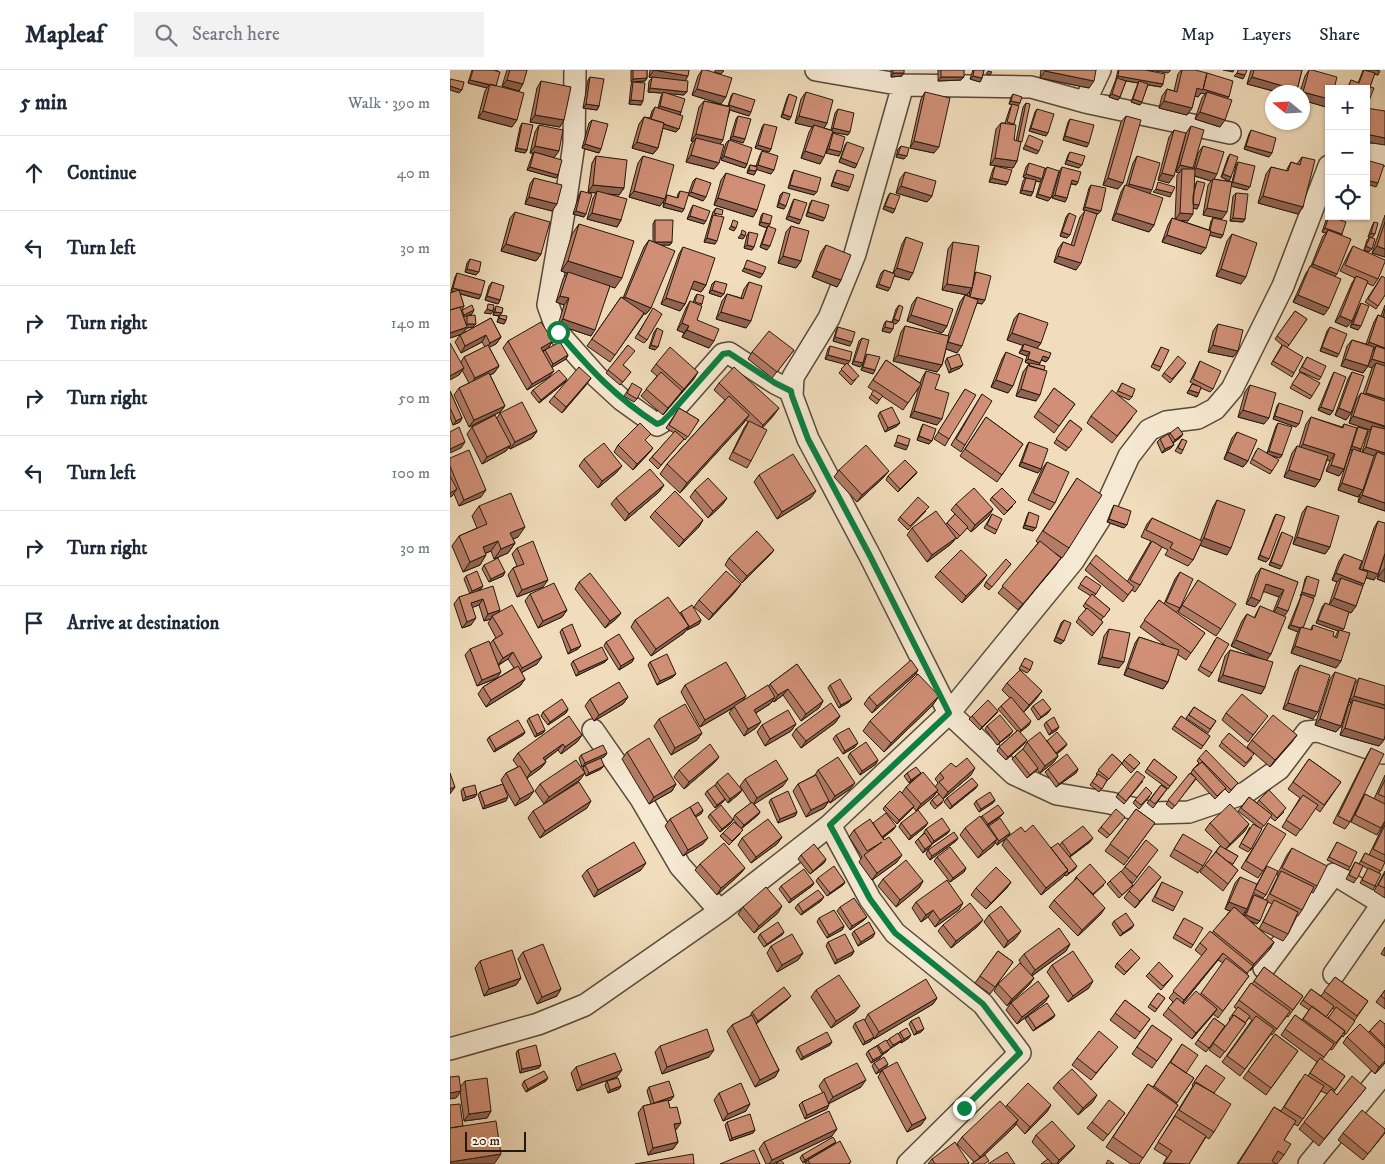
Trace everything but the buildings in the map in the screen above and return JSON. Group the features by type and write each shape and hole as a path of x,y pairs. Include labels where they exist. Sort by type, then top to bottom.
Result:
{"street":[{"path":"575,70 574,144 548,305 558,332 597,378 622,400 657,424 670,414 723,354 729,353 775,383 791,391"},
{"path":"816,70 903,85 1031,87 1085,102 1230,133"},
{"path":"1085,102 1100,70"},
{"path":"903,85 855,254 829,318 794,377 791,391 808,439 870,556 949,713 1014,774 1057,794 1110,802 1153,813 1189,812 1244,793 1279,769 1308,732 1318,731 1384,752"},
{"path":"1370,154 1385,156"},
{"path":"450,1049 538,1024 585,1005 720,911 830,825 949,713 1073,561 1101,517 1129,456 1150,430 1166,422 1198,418 1215,408 1232,389 1283,286 1326,175"},
{"path":"593,730 641,799 680,866 720,911"},
{"path":"830,825 870,899 895,933 983,1004 1020,1053 908,1164"},
{"path":"1264,968 1334,874 1384,904 1334,974"},
{"path":"1309,1164 1385,1072"}],"route":[{"path":"558,332 597,378 622,400 657,424 670,414 723,354 729,353 775,383 791,391 808,439 870,556 949,713 830,825 870,899 895,933 983,1004 1020,1053 964,1108"}]}
